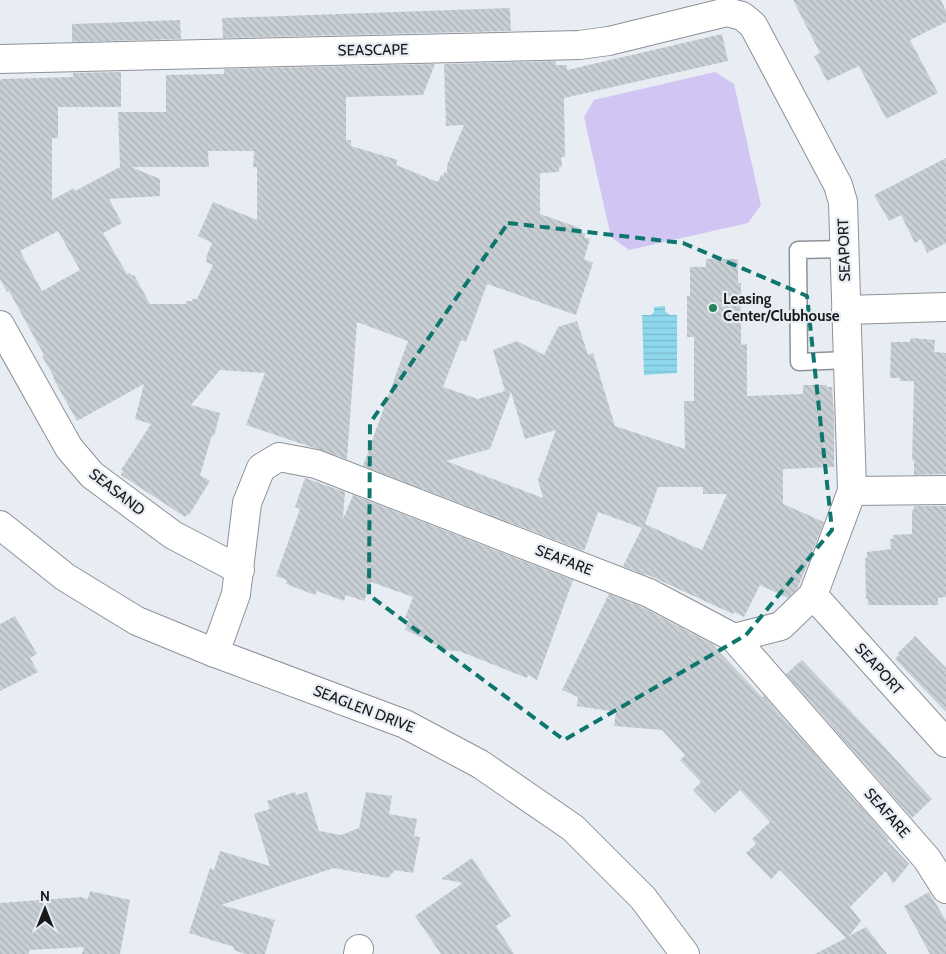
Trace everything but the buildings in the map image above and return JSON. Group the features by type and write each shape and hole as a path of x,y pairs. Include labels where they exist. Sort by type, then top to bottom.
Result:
{"street":[{"name":"SEASCAPE","path":"0,59 579,45 609,41 727,12 742,16"},
{"name":"SEAPORT","path":"734,638 781,626 813,595 852,491 843,202 838,185 753,25 742,16"},
{"path":"846,310 946,307"},
{"name":"SEASAND","path":"0,325 69,448 92,475 174,535 240,570"},
{"name":"SEAFARE","path":"215,653 236,594 247,503 261,468 280,457 316,464 649,593 734,638 927,858 946,890"},
{"path":"852,491 946,490"},
{"name":"SEAGLEN DRIVE","path":"0,525 65,577 138,621 215,653 405,724 480,764 573,828 643,898 685,954"},
{"name":"SEAPORT","path":"813,595 946,743"}],"lane":[{"path":"844,249 798,250 799,362 848,360"}],"highlighted area":[{"path":"508,223 683,243 807,296 832,530 746,635 564,740 369,595 370,423"}],"shaded area":[{"path":"715,72 734,84 761,205 748,223 629,250 611,237 584,117 594,100"}],"water":[{"path":"665,306 665,311 670,315 677,315 677,373 644,375 642,315 651,315 654,312 654,307"}],"place":[{"name":"Leasing Center/Clubhouse","path":"713,308"}]}
